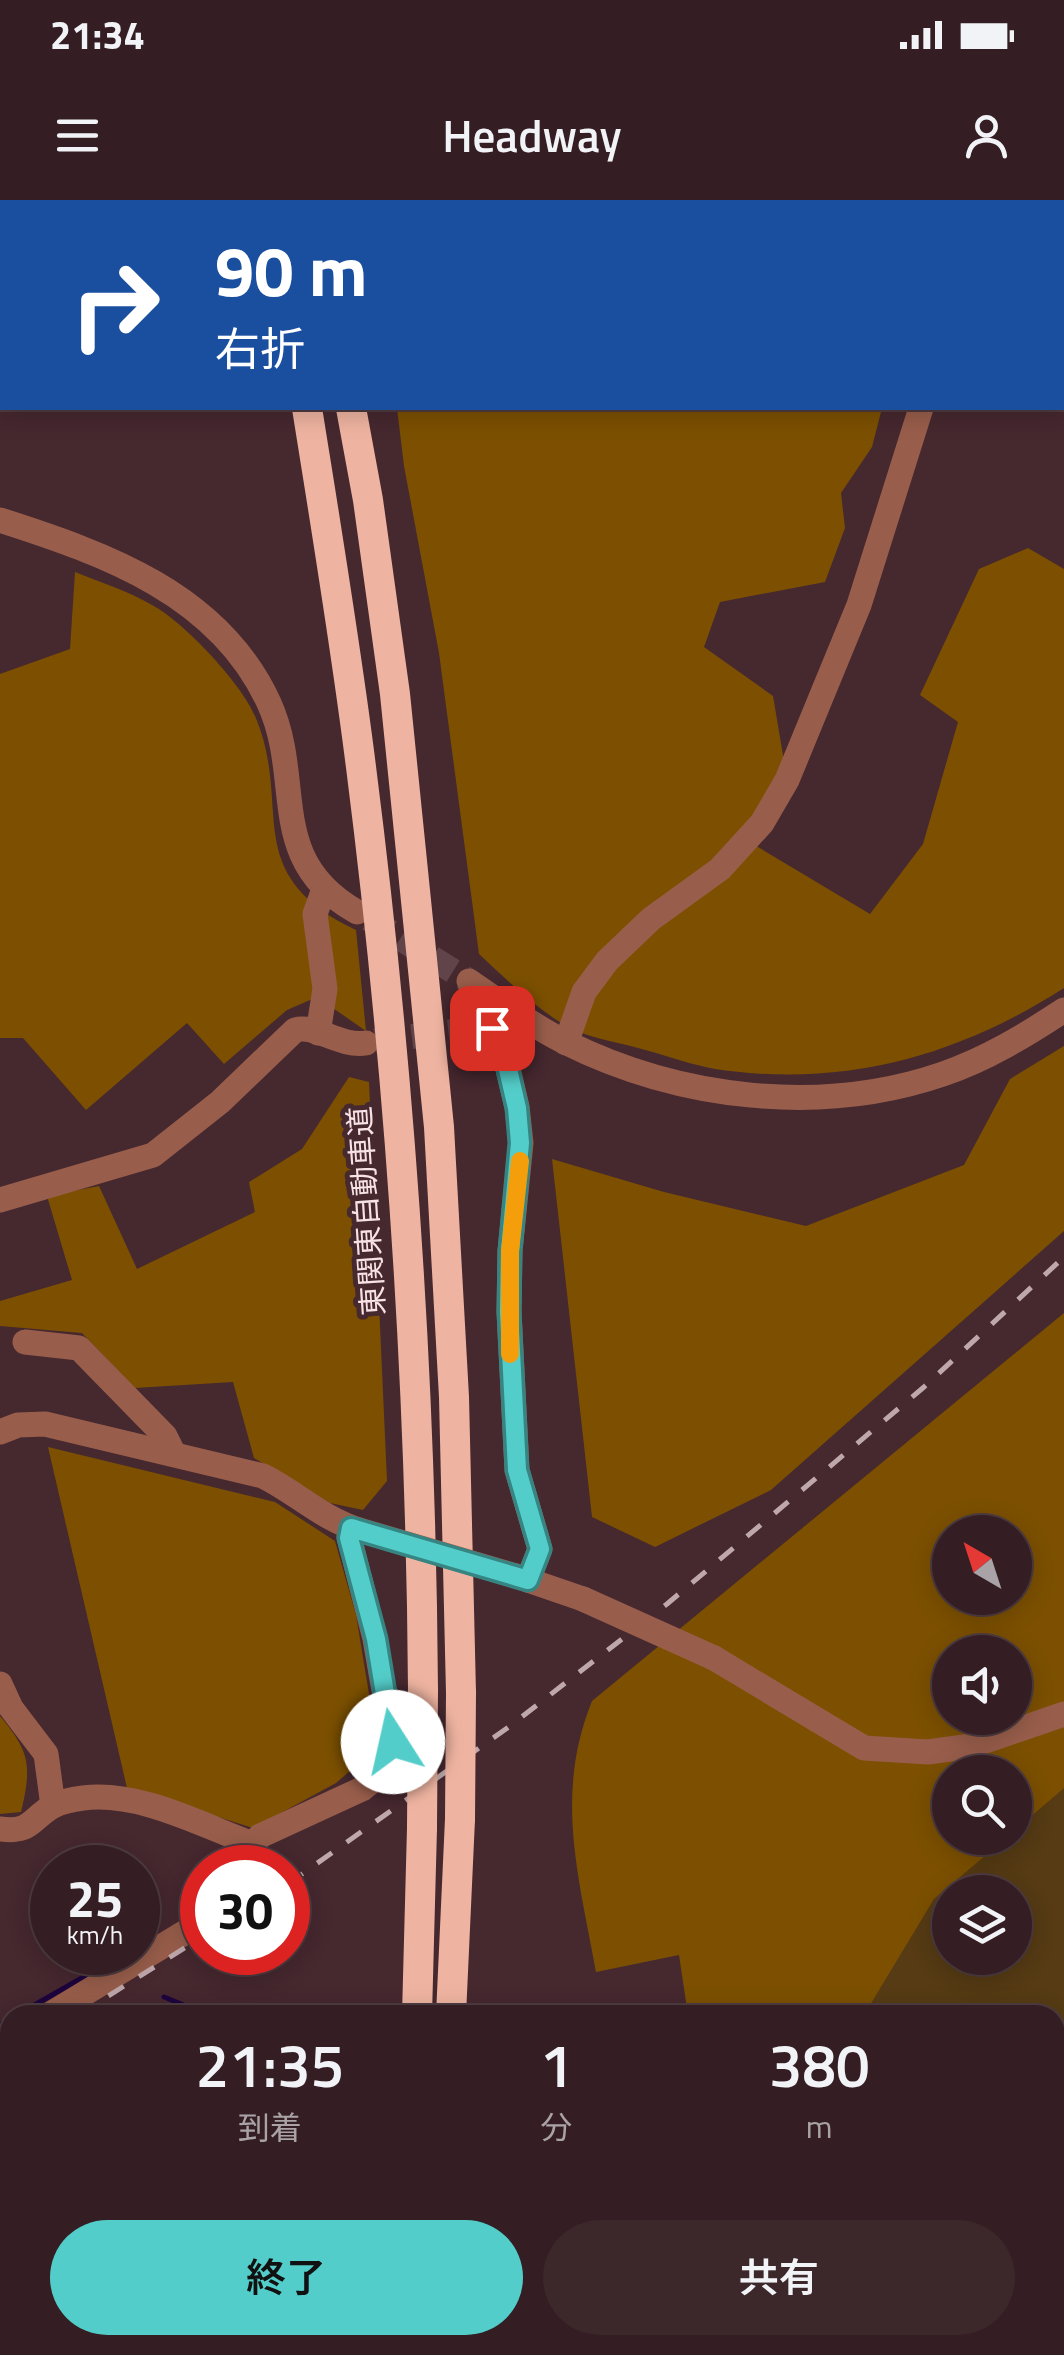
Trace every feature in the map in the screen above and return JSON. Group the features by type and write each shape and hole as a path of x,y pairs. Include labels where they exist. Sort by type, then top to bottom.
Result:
{"highway":[{"path":"293,410 342,632"},
{"name":"東関東自動車道","path":"307,410 366,802 389,1015 417,1426 423,1690 417,2005"},
{"path":"351,410 395,694 439,1126 454,1397 461,1693 451,2005"}],"street":[{"path":"566,1043 584,992 607,961 650,920 720,870 762,823 787,780 859,605 920,410"},
{"path":"0,520 80,545 132,569 175,593 241,654 277,724 298,852 324,888 357,912"},
{"path":"318,1033 324,989 315,914 324,888"},
{"path":"468,981 497,1023 517,1108 520,1143 510,1251 517,1470 540,1549 522,1578"},
{"path":"497,1023 566,1043 662,1080 718,1092 854,1094 942,1074 996,1051 1064,1010"},
{"path":"0,1200 153,1155 220,1102 295,1030 304,1027 351,1045 366,1043"},
{"path":"25,1342 78,1348 166,1436 174,1454"},
{"path":"0,1432 18,1425 45,1424 264,1476 291,1490 310,1508 355,1529 583,1599 714,1658 864,1748 928,1752 971,1746 1064,1714"},
{"path":"263,1845 280,1826 362,1790 375,1780 390,1757 393,1742 376,1639 349,1538 355,1529"},
{"path":"0,1684 11,1708 46,1754 52,1806"},
{"path":"0,1829 19,1831 39,1820 52,1806 82,1798 118,1798 227,1845"},
{"path":"65,2005 180,1935"}],"shaded area":[{"path":"397,410 881,410 872,447 841,493 845,528 825,582 720,602 704,647 773,696 784,761 748,841 870,914 923,844 958,722 920,695 979,569 1028,548 1064,569 1064,988 1023,1012 940,1049 853,1070 808,1074 715,1069 597,1038 568,1027 544,1011 479,954 439,653"},
{"path":"75,572 133,595 165,613 210,654 238,687 255,716 266,749 282,861 296,885 319,908 356,930 366,1031 317,997 287,1010 224,1064 187,1023 86,1110 23,1038 0,1038 0,674 70,649"},
{"path":"1064,1046 1064,1231 771,1490 655,1547 592,1517 552,1159 664,1192 806,1226 964,1165 1010,1079"},
{"path":"349,1077 369,1082 387,1481 363,1510 330,1503 254,1458 233,1382 135,1388 82,1333 0,1326 0,1301 72,1280 47,1196 99,1186 137,1269 255,1212 249,1182 302,1149"},
{"path":"1064,1313 1064,1788 1032,1815 1032,1755 932,1755 932,1855 986,1855 962,1875 932,1875 932,1902 870,2005 686,2005 679,1955 596,1972 573,1836 574,1770 592,1701"},
{"path":"48,1447 275,1502 335,1541 356,1615 374,1724 366,1757 336,1783 253,1828 127,1788"},
{"path":"0,1716 26,1760 27,1783 21,1812 0,1814"},
{"path":"1064,1766 1064,2005 799,2005 935,1855 1032,1855 1032,1779"}],"waterway":[{"path":"34,2005 87,1975"},
{"path":"164,1997 184,2005"}],"tunnel":[{"path":"369,919 469,981"},
{"path":"375,1041 475,1029"}],"railway":[{"path":"310,1868 510,1726 667,1604 924,1387 1064,1257"},
{"path":"94,2005 180,1951"}],"slow traffic":[{"path":"510,1354 510,1251 520,1161"}],"route":[{"path":"393,1742 376,1639 349,1538 351,1528 528,1580 540,1549 517,1470 510,1365 510,1251 520,1170 517,1108 498,1027 492,1028"}]}
